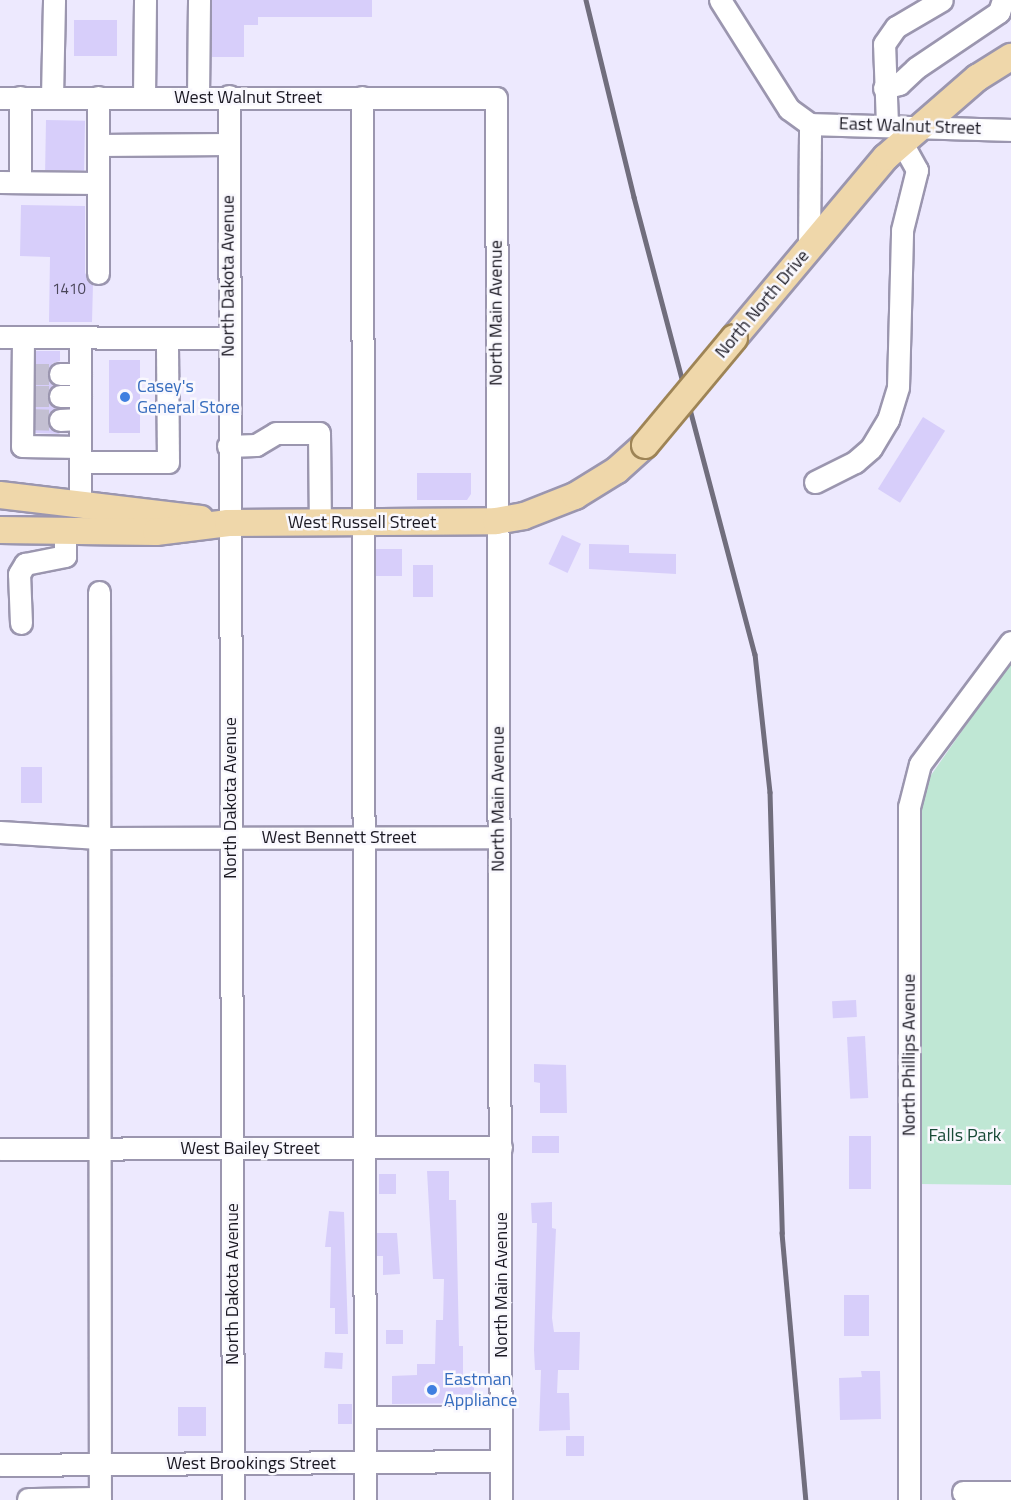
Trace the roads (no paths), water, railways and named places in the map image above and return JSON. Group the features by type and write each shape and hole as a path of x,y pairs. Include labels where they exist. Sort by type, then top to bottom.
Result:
{"main road":[{"name":"North North Drive","path":"496,521 532,513 575,496 617,470 645,445 903,131 977,78 1011,57"},
{"name":"West Russell Street","path":"0,495 80,502 228,523"},
{"name":"West Russell Street","path":"0,530 156,532 228,523 496,521"}],"street":[{"path":"52,98 54,0"},
{"path":"144,97 146,0"},
{"path":"198,97 199,0"},
{"path":"720,0 789,109 810,124 809,248"},
{"path":"815,482 855,462 871,448 888,420 898,387 902,230 916,170 903,131 884,88 883,60 888,36 910,17 942,0"},
{"path":"884,88 899,84 916,68 999,12 1003,0"},
{"name":"West Walnut Street","path":"10,98 229,96 496,98"},
{"name":"North Dakota Avenue","path":"229,96 228,523 233,1500"},
{"path":"98,97 98,273"},
{"path":"10,98 10,182 97,183"},
{"path":"362,98 365,1500"},
{"name":"North Main Avenue","path":"496,98 501,1500"},
{"name":"East Walnut Street","path":"810,124 903,131 1011,130"},
{"path":"98,145 229,144"},
{"path":"0,337 228,338"},
{"path":"23,337 25,419 22,446 168,462 167,338"},
{"path":"80,338 70,374 70,420 80,454 80,502"},
{"path":"228,446 256,445 276,433 319,433 321,522"},
{"path":"21,623 19,574 25,564 65,556 65,531"},
{"path":"27,1464 28,1499 100,1499 99,592"},
{"name":"North Phillips Avenue","path":"909,1500 909,807 920,764 1011,642"},
{"name":"West Bennett Street","path":"0,832 99,838 498,837"},
{"name":"West Bailey Street","path":"0,1149 501,1147"},
{"path":"365,1417 501,1417"},
{"name":"West Brookings Street","path":"0,1465 501,1461"},
{"path":"963,1492 1011,1492"}],"tunnel":[{"path":"28,374 60,374"},
{"path":"28,396 60,396"},
{"path":"28,419 60,420"}],"railway":[{"path":"586,0 634,197 755,654 770,792 782,1233 806,1500"}],"place":[{"name":"Casey's General Store","path":"125,397"},
{"name":"Eastman Appliance","path":"432,1390"}],"park label":[{"name":"Falls Park","path":"965,1135"}]}
